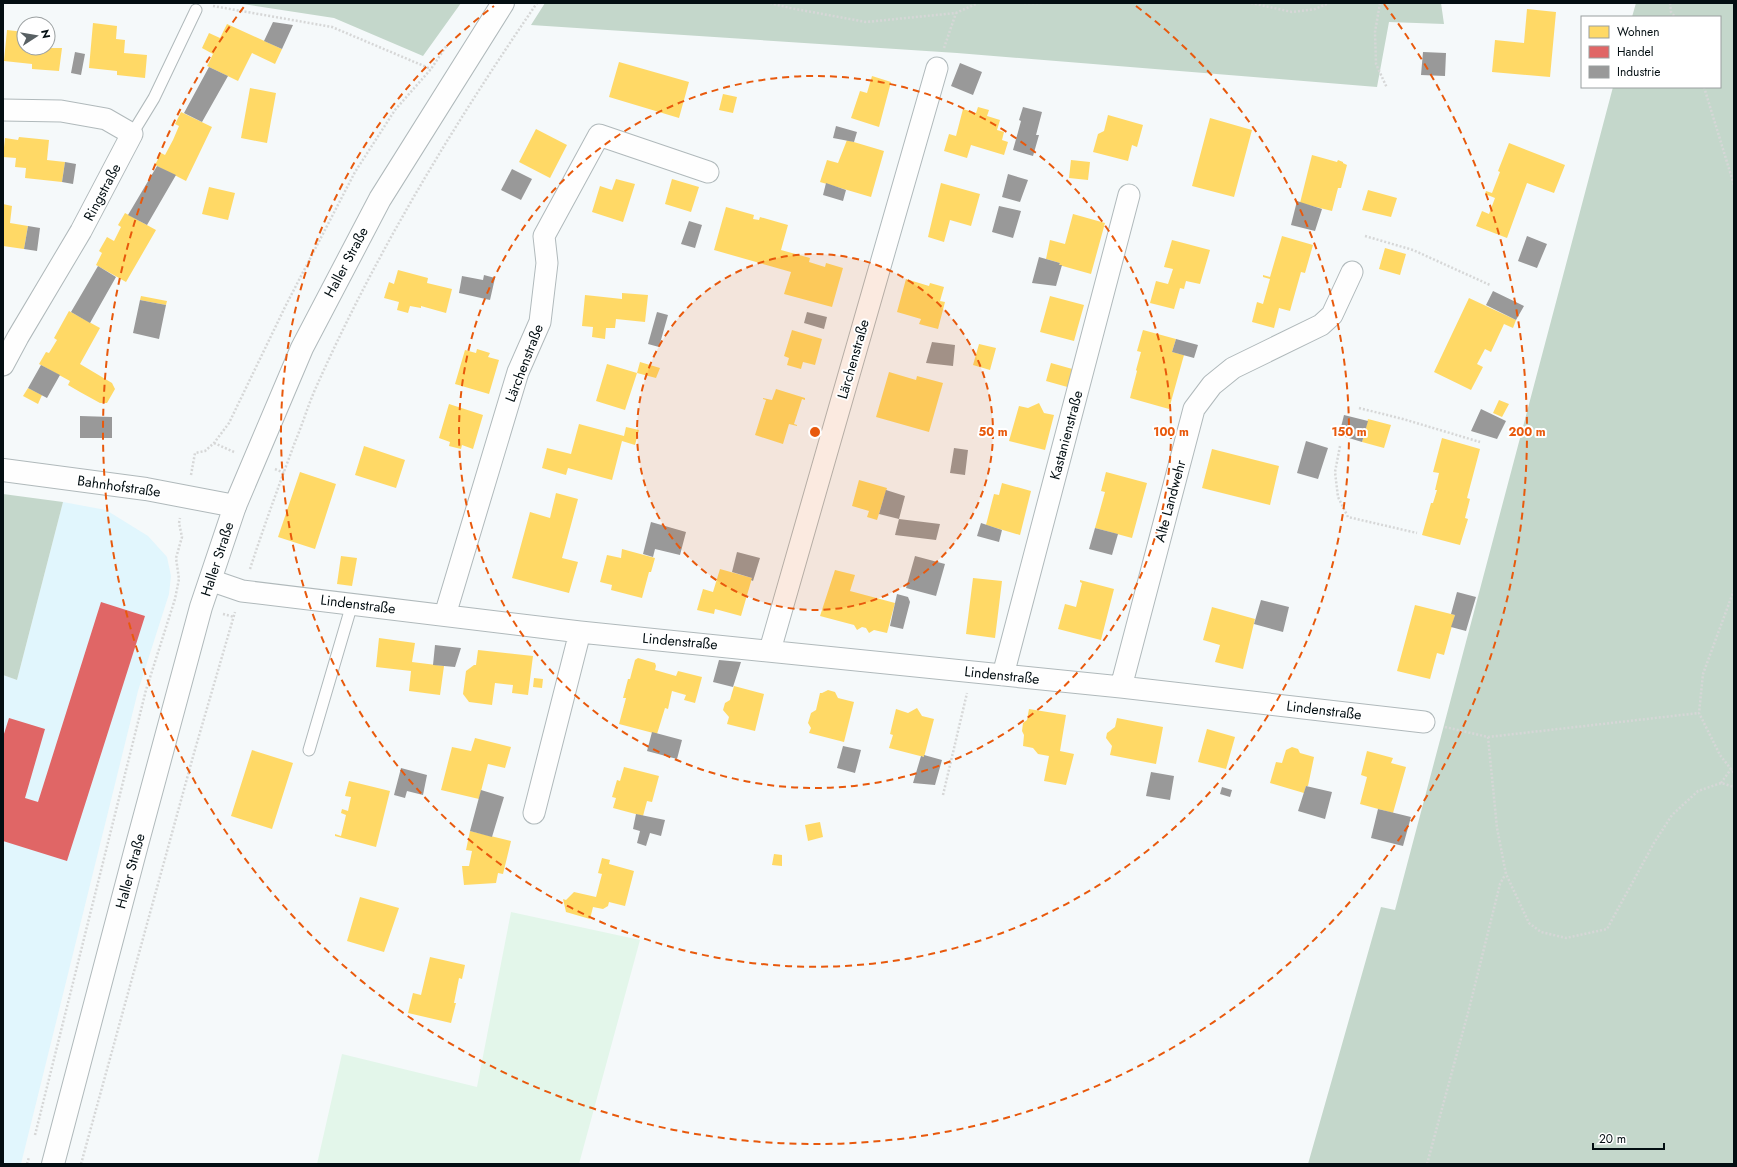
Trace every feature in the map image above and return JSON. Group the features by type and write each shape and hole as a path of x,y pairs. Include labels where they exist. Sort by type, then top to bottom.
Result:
{"main road":[{"name":"Haller Straße","path":"54,1164 137,845 210,580 235,506 302,348 380,199 452,82 503,3"},
{"name":"Bahnhofstraße","path":"3,470 146,490 235,506"}],"street":[{"name":"Lärchenstraße","path":"770,650 938,68"},
{"path":"3,110 61,111 106,119 132,134"},
{"name":"Ringstraße","path":"3,365 81,231 132,134"},
{"name":"Lärchenstraße","path":"445,615 518,372 540,322 547,263 544,236 599,135 708,172"},
{"name":"Kastanienstraße","path":"1003,675 1129,195"},
{"name":"Alte Landwehr","path":"1121,687 1194,409 1212,385 1233,368 1321,325 1332,315 1352,272"},
{"name":"Lindenstraße","path":"210,580 242,591 580,632 770,650 1121,687 1424,722"},
{"path":"534,813 580,632"}],"lane":[{"path":"132,134 154,98 196,10"},
{"path":"309,750 352,604"}],"path":[{"path":"196,10 199,3 332,27 431,69 452,82"},
{"path":"242,591 268,515 317,384 372,270 426,177 485,81 537,3"},
{"path":"770,3 866,22 956,13 978,3"},
{"path":"1024,3 1044,3"},
{"path":"1251,3 1292,12 1315,9 1329,3"},
{"path":"1380,3 1375,32 1376,64 1387,88"},
{"path":"1670,3 1671,12 1674,16"},
{"path":"938,68 956,13"},
{"path":"195,453 205,451 229,423 286,305 355,172 395,110 431,69 449,42"},
{"path":"1704,88 1734,185"},
{"path":"1365,236 1413,250 1490,285"},
{"path":"1359,408 1403,419 1480,442"},
{"path":"1340,446 1335,472 1338,497 1348,517 1417,533"},
{"path":"33,1141 146,690 175,599 179,579 176,558 182,537 179,523"},
{"path":"1734,590 1703,674 1700,712 1720,755 1734,773"},
{"path":"81,1164 194,753 234,617"},
{"path":"943,795 973,672"},
{"path":"1424,722 1488,737 1700,712"},
{"path":"1488,737 1497,828 1506,874 1529,923 1541,932 1566,938 1608,929 1654,843 1672,816 1698,791 1721,783 1731,769"},
{"path":"1721,783 1734,787"},
{"path":"1427,1164 1469,1009 1500,884 1506,874"},
{"path":"27,1164 29,1156"}],"shaded area":[{"path":"63,502 106,510 148,536 167,557 171,576 169,594 138,691 21,1164 3,1164 3,675 17,680"}],"green space":[{"path":"236,3 461,3 423,56 334,18"},
{"path":"545,3 1441,3 1444,24 1389,22 1377,87 957,53 531,25"},
{"path":"1636,3 1734,3 1734,1164 1308,1164 1381,907 1395,910 1613,88 1721,88 1721,16 1632,16"},
{"path":"3,494 63,502 17,680 3,675"},
{"path":"511,912 640,940 579,1164 317,1164 342,1054 477,1087"}],"building: Wohnen":[{"path":"1527,9 1556,12 1550,77 1492,72 1495,40 1524,43"},
{"path":"93,23 117,26 116,39 125,40 124,53 147,55 145,78 117,75 117,71 89,68"},
{"path":"227,24 282,49 275,64 252,53 238,81 207,66 213,54 202,48 209,33 220,38"},
{"path":"7,30 16,31 16,56 56,56 56,48 62,48 59,71 32,69 32,64 4,61"},
{"path":"619,62 689,82 679,118 609,97"},
{"path":"872,76 891,82 879,127 851,118 860,91 867,93"},
{"path":"250,88 276,93 267,143 241,138"},
{"path":"723,94 737,97 733,113 719,110"},
{"path":"978,107 989,110 987,116 1000,120 997,130 1004,132 1002,140 1008,142 1004,155 971,145 967,158 944,151 949,134 956,136 963,109 976,113"},
{"path":"181,112 212,127 186,181 155,165 161,153 165,155 173,140 179,126 175,124"},
{"path":"1108,115 1143,125 1137,147 1132,145 1128,161 1093,152 1098,134 1104,131"},
{"path":"1210,118 1252,130 1234,197 1192,186"},
{"path":"536,129 567,145 550,178 519,162"},
{"path":"19,137 49,140 47,160 65,162 62,182 25,178 26,168 15,167 16,158 3,157 5,138 18,140"},
{"path":"847,140 884,151 871,197 820,182 827,160 838,163"},
{"path":"1509,143 1565,165 1554,193 1527,183 1507,238 1476,226 1482,211 1489,214 1495,198 1485,194 1486,191 1492,193 1500,172 1498,171"},
{"path":"1312,155 1337,162 1338,160 1347,165 1341,188 1338,188 1332,211 1300,203"},
{"path":"1071,160 1090,162 1088,180 1069,178"},
{"path":"616,179 635,184 623,222 592,212 600,186 612,190"},
{"path":"672,179 699,187 691,212 665,204"},
{"path":"941,183 980,194 971,226 950,220 944,242 928,237"},
{"path":"209,187 235,193 228,220 202,214"},
{"path":"1368,190 1397,198 1391,217 1362,210"},
{"path":"3,204 12,206 10,223 28,226 24,249 3,246"},
{"path":"726,207 754,215 753,219 759,220 760,217 788,225 781,250 810,258 809,262 825,267 826,263 843,268 832,307 784,294 791,272 714,250"},
{"path":"125,213 156,230 126,282 96,265 102,253 99,251 107,237 114,241 121,227 118,225"},
{"path":"1073,214 1105,223 1091,274 1059,265 1060,263 1046,259 1050,240 1065,244"},
{"path":"1282,236 1313,245 1305,273 1301,272 1290,311 1279,308 1274,328 1252,322 1257,302 1263,304 1270,279 1263,277 1263,275 1270,277"},
{"path":"1172,240 1210,250 1200,284 1186,281 1184,289 1180,288 1174,309 1150,303 1156,281 1168,284 1173,269 1164,267"},
{"path":"1385,248 1406,254 1400,275 1379,269"},
{"path":"398,270 428,278 427,283 452,289 446,313 421,306 421,308 410,306 408,313 397,310 399,302 384,298 389,282 394,284"},
{"path":"906,279 929,286 930,283 944,287 940,301 945,302 938,329 919,324 921,319 897,312"},
{"path":"622,293 648,295 645,322 616,319 615,328 606,328 605,339 592,337 593,327 582,326 585,295 622,299"},
{"path":"141,296 167,301 166,305 140,300"},
{"path":"1050,296 1084,305 1074,341 1040,332"},
{"path":"1469,298 1516,320 1513,328 1504,324 1491,352 1485,349 1477,364 1483,367 1471,390 1434,372"},
{"path":"69,311 100,328 80,364 112,383 115,389 107,403 100,403 80,392 68,385 70,381 39,364 46,352 49,353 57,340 54,338"},
{"path":"792,330 822,339 815,365 803,362 801,369 787,365 789,358 784,356"},
{"path":"1143,330 1176,339 1172,352 1184,355 1169,409 1130,398 1141,352 1137,351"},
{"path":"979,344 996,348 990,370 973,365"},
{"path":"477,349 490,353 488,357 499,360 489,394 455,384 465,350 476,353"},
{"path":"640,362 660,368 656,378 637,373"},
{"path":"1051,363 1076,370 1071,388 1046,381"},
{"path":"607,364 637,373 625,410 596,401"},
{"path":"889,372 916,380 917,376 943,383 929,432 876,417"},
{"path":"28,388 42,395 38,404 23,396"},
{"path":"776,389 805,398 805,400 802,399 794,424 797,426 789,424 783,444 755,435 766,400 763,398 772,400"},
{"path":"1499,400 1509,404 1502,417 1493,413"},
{"path":"1039,403 1044,413 1054,415 1045,450 1009,441 1019,406 1028,408"},
{"path":"449,404 483,415 473,449 462,445 461,449 449,446 450,442 439,438"},
{"path":"1368,419 1391,425 1384,448 1362,442"},
{"path":"579,424 624,436 626,427 639,430 635,445 622,441 612,480 568,468 566,475 542,468 547,448 571,454"},
{"path":"1442,438 1480,449 1467,498 1470,499 1465,518 1468,519 1460,545 1422,535 1431,503 1433,503 1437,490 1435,490 1439,473 1433,472"},
{"path":"364,446 405,460 396,488 355,475"},
{"path":"1212,449 1279,466 1270,505 1202,488"},
{"path":"300,472 336,484 315,549 278,537"},
{"path":"1106,472 1147,483 1132,538 1095,528 1105,492 1101,491"},
{"path":"859,480 887,488 877,520 867,517 869,511 852,506"},
{"path":"1002,483 1031,491 1020,535 986,525 994,494 999,495"},
{"path":"556,493 578,499 562,558 578,562 569,593 512,578 530,512 550,518"},
{"path":"622,549 655,558 651,572 649,572 642,598 611,590 612,585 600,582 607,555 621,558"},
{"path":"341,556 357,558 352,586 337,584"},
{"path":"720,569 752,578 741,616 715,609 714,614 697,610 703,589 713,592"},
{"path":"835,570 855,575 850,591 895,603 887,633 874,630 869,633 866,628 862,627 857,630 854,625 820,616"},
{"path":"973,578 1002,581 995,638 966,634"},
{"path":"1080,580 1114,589 1101,640 1058,629 1065,604 1076,607 1082,583"},
{"path":"1415,605 1455,615 1444,655 1437,653 1430,679 1397,671"},
{"path":"1212,607 1255,619 1243,669 1215,662 1220,645 1203,640"},
{"path":"379,638 415,643 412,662 444,666 440,695 409,691 411,671 376,667"},
{"path":"478,650 533,656 528,695 512,693 513,685 495,683 492,705 469,702 463,694 466,671 476,665"},
{"path":"638,658 655,663 655,670 676,676 678,671 702,677 695,703 684,700 686,695 672,691 668,709 665,708 657,734 619,724 626,698 623,698 628,679 630,679 635,660"},
{"path":"534,678 543,679 542,688 533,687"},
{"path":"734,686 764,694 755,731 727,724 729,717 723,710 725,703 730,700"},
{"path":"828,690 835,692 838,698 854,702 844,742 809,733 811,728 808,723 811,713 816,710 820,693"},
{"path":"917,708 922,716 934,719 924,757 889,748 893,735 890,734 896,709 908,713"},
{"path":"1029,709 1066,715 1060,751 1074,754 1066,785 1044,781 1049,756 1038,754 1033,748 1023,746 1023,723 1027,720"},
{"path":"1117,718 1163,727 1156,764 1110,755 1112,746 1106,738 1107,733 1115,727"},
{"path":"1207,729 1235,737 1226,769 1198,762"},
{"path":"475,738 511,747 505,768 488,764 479,799 441,790 452,747 471,751"},
{"path":"1292,747 1298,749 1300,753 1314,757 1308,786 1306,786 1304,793 1270,783 1276,762 1282,763 1286,750"},
{"path":"252,750 293,763 272,829 231,816"},
{"path":"1367,751 1393,758 1391,763 1406,767 1393,813 1360,804 1367,777 1361,775"},
{"path":"624,767 659,776 652,802 647,801 643,816 613,808 616,798 612,797 617,780 620,781"},
{"path":"349,781 390,791 376,847 335,836 335,834 341,836 346,815 341,813 342,809 348,811 351,797 345,796"},
{"path":"820,822 823,837 808,841 805,825"},
{"path":"470,831 511,841 503,874 498,873 496,883 464,885 462,866 469,866 472,851 466,850"},
{"path":"774,854 782,855 782,866 772,865"},
{"path":"602,858 610,860 609,864 634,871 625,906 609,902 608,906 603,909 593,907 590,919 566,912 563,899 566,900 574,892 596,897 602,874 598,873"},
{"path":"360,897 399,908 384,952 347,941"},
{"path":"430,957 465,965 462,979 459,978 454,1003 456,1003 451,1023 408,1013 413,993 421,995"}],"building: Handel":[{"path":"101,602 145,616 67,861 3,841 3,737 9,718 45,729 25,798 38,802"}],"building: Industrie":[{"path":"273,22 293,25 282,49 264,41"},
{"path":"75,52 85,54 81,75 71,73"},
{"path":"1423,52 1446,53 1445,76 1421,75"},
{"path":"960,63 982,72 973,95 951,86"},
{"path":"209,67 228,76 202,122 184,113"},
{"path":"1023,107 1042,112 1036,135 1039,135 1033,156 1013,150 1021,121 1019,120"},
{"path":"836,126 857,132 854,142 833,138"},
{"path":"65,162 76,164 73,184 62,182"},
{"path":"157,166 176,175 147,225 128,215"},
{"path":"512,169 532,179 521,200 501,190"},
{"path":"1008,174 1028,180 1020,202 1002,197"},
{"path":"826,183 846,190 843,201 823,195"},
{"path":"1297,201 1322,209 1315,231 1291,225"},
{"path":"999,206 1021,211 1013,238 992,232"},
{"path":"689,221 702,225 695,248 681,244"},
{"path":"28,226 40,228 37,251 24,249"},
{"path":"1527,236 1547,244 1537,268 1518,261"},
{"path":"1039,257 1060,263 1059,265 1062,265 1056,286 1032,283"},
{"path":"98,266 116,277 90,323 71,312"},
{"path":"484,275 495,278 490,300 459,293 462,276 483,280"},
{"path":"1493,291 1524,306 1516,320 1486,305"},
{"path":"140,300 166,305 159,339 133,333"},
{"path":"657,312 668,315 659,347 648,344"},
{"path":"807,312 827,317 824,329 804,323"},
{"path":"1176,339 1198,345 1194,358 1172,352"},
{"path":"932,342 955,345 953,366 926,363"},
{"path":"41,365 60,375 47,398 28,388"},
{"path":"1481,409 1506,421 1497,439 1471,431"},
{"path":"1344,415 1368,421 1362,442 1339,435"},
{"path":"80,416 112,417 112,438 80,438"},
{"path":"1306,441 1328,448 1318,479 1297,473"},
{"path":"954,448 968,450 965,475 950,473"},
{"path":"886,490 905,496 899,519 879,514"},
{"path":"899,519 940,524 936,540 895,535"},
{"path":"651,522 686,532 680,555 655,549 653,557 643,554"},
{"path":"981,523 1002,530 999,542 977,536"},
{"path":"1095,528 1118,534 1112,555 1089,549"},
{"path":"737,552 760,558 753,581 751,580 752,578 732,572"},
{"path":"915,556 945,564 936,596 906,588"},
{"path":"1457,592 1476,597 1466,631 1451,627 1455,615 1451,614"},
{"path":"897,594 908,597 910,602 903,629 890,626"},
{"path":"1261,600 1289,607 1283,632 1254,624"},
{"path":"435,645 461,648 455,667 433,665"},
{"path":"719,660 741,662 733,687 713,682"},
{"path":"652,732 682,740 677,759 647,751"},
{"path":"843,746 861,750 855,773 837,768"},
{"path":"924,755 942,760 935,785 913,783 921,756 924,757"},
{"path":"401,768 427,775 423,795 407,791 405,798 394,795"},
{"path":"1151,772 1174,776 1170,800 1146,796"},
{"path":"1306,786 1332,792 1325,819 1298,811"},
{"path":"1222,787 1232,790 1230,797 1220,794"},
{"path":"481,790 504,797 492,837 470,831"},
{"path":"1378,809 1411,817 1403,846 1371,838"},
{"path":"636,814 665,820 661,836 650,833 646,846 637,843 640,831 633,829"}]}
